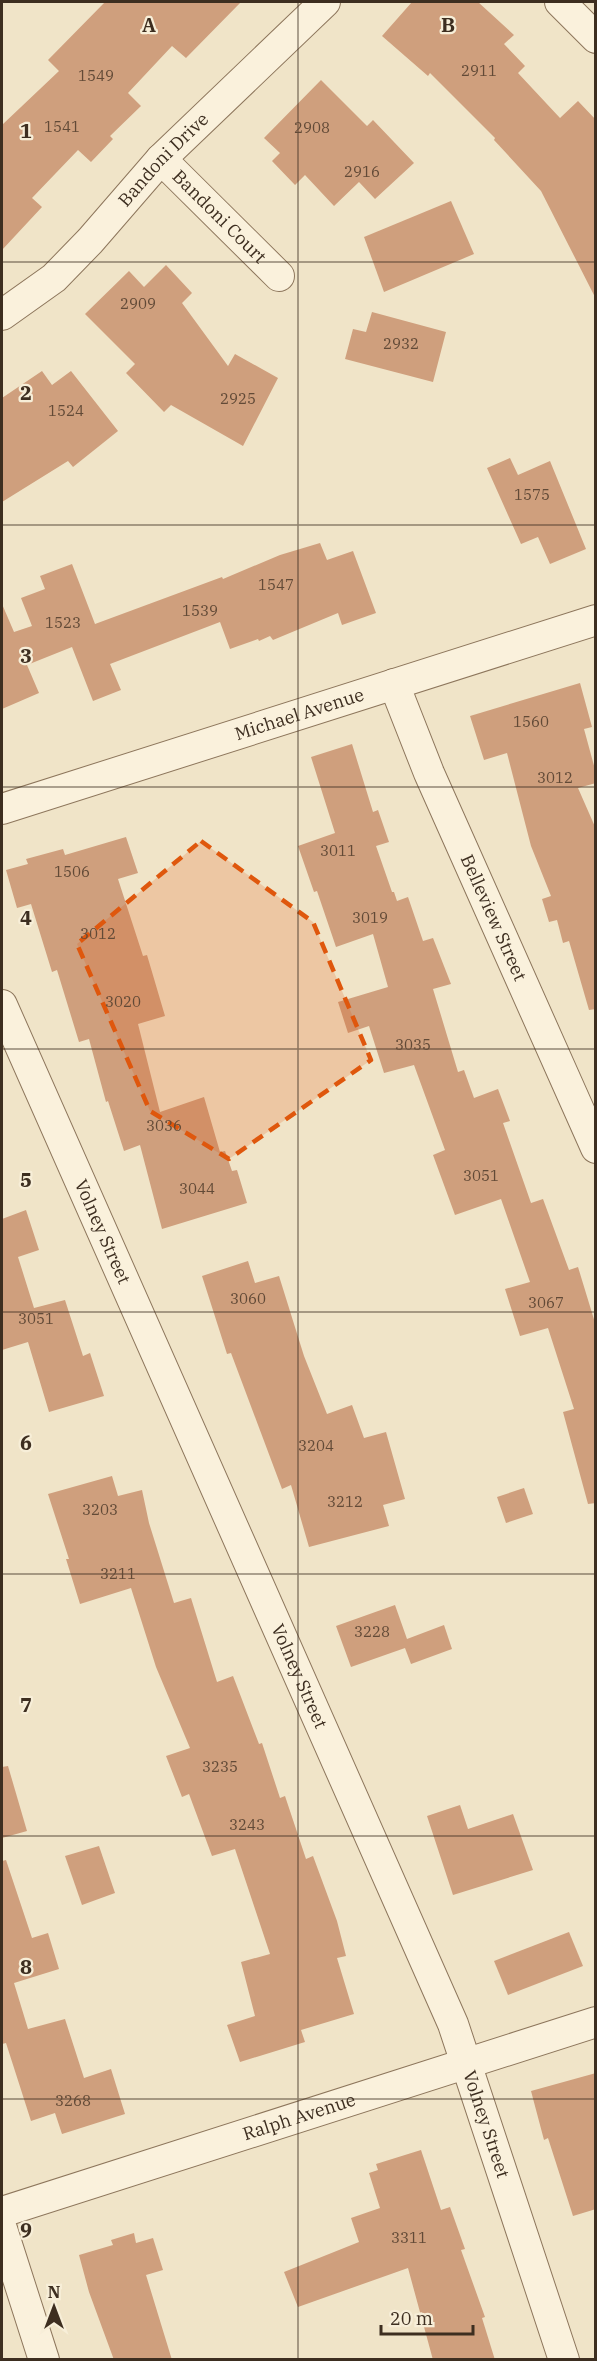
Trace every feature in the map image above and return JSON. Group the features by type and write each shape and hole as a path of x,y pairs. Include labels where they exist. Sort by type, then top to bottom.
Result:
{"street":[{"name":"Bandoni Drive","path":"2,315 54,278 161,159 325,2"},
{"path":"560,2 596,38"},
{"name":"Bandoni Court","path":"161,159 279,276"},
{"name":"Michael Avenue","path":"2,809 596,620"},
{"name":"Belleview Street","path":"394,684 429,773 596,1148"},
{"name":"Volney Street","path":"2,1005 453,2024 468,2063 564,2360"},
{"name":"Ralph Avenue","path":"2,2211 596,2022"},
{"path":"2,2229 44,2360"}],"highlighted area":[{"path":"201,841 313,922 371,1060 229,1159 150,1111 77,944"}],"building":[{"path":"105,2 241,2 186,58 172,46 128,93 141,106 110,136 113,139 91,162 78,150 32,198 42,207 2,250 2,125 59,71 48,60"},
{"path":"412,2 478,2 514,35 504,44 525,66 518,73 560,118 578,101 596,120 596,299 541,191 494,140 495,138 430,73 428,76 382,36"},
{"path":"321,80 367,126 373,120 414,163 375,199 359,182 334,206 305,175 295,185 272,161 280,153 264,138"},
{"path":"451,201 474,254 384,292 364,237"},
{"path":"166,265 192,293 182,303 228,366 235,354 278,378 243,446 171,405 164,412 126,373 135,364 85,314 129,271 144,287"},
{"path":"372,312 446,332 433,382 345,359 353,329 366,332"},
{"path":"42,371 52,385 71,371 118,431 73,467 68,461 2,502 2,398"},
{"path":"510,458 518,475 550,461 586,549 550,564 538,537 521,544 487,468"},
{"path":"320,543 327,560 353,551 376,613 342,625 338,613 273,640 270,636 230,649 220,622 110,664 121,690 93,701 72,647 27,665 39,693 2,709 2,604 14,632 32,626 21,598 45,589 40,576 72,564 95,624 222,577 223,579 280,555"},
{"path":"580,683 592,727 584,729 596,773 596,783 578,788 596,829 596,1009 589,1010 569,941 563,943 557,920 549,922 542,899 551,896 531,846 507,753 484,760 470,716"},
{"path":"352,744 373,812 378,810 389,842 376,846 392,892 397,901 408,897 423,941 433,938 451,984 433,989 458,1072 464,1070 474,1098 498,1089 510,1121 503,1123 531,1203 543,1199 569,1270 578,1267 596,1326 596,1503 588,1504 563,1412 574,1409 548,1328 520,1336 505,1289 530,1282 501,1199 455,1215 433,1155 445,1150 414,1065 384,1073 369,1026 348,1033 338,1002 388,987 373,934 336,947 317,891 314,892 298,846 335,833 311,757"},
{"path":"126,837 138,873 118,879 143,956 147,955 165,1016 138,1024 160,1112 204,1097 220,1152 225,1151 232,1171 237,1170 247,1203 162,1229 140,1145 124,1151 108,1101 106,1102 89,1039 79,1042 57,970 52,972 31,904 17,908 6,870 28,864 26,859 63,849 65,855"},
{"path":"26,1210 39,1250 18,1257 34,1308 65,1300 83,1356 90,1353 104,1396 49,1412 28,1342 2,1350 2,1219"},
{"path":"248,1261 255,1283 279,1276 304,1356 327,1414 352,1405 364,1438 386,1432 405,1499 383,1505 389,1526 309,1547 291,1485 282,1489 231,1353 227,1354 202,1276"},
{"path":"112,1476 118,1496 142,1490 149,1523 174,1603 191,1598 217,1682 233,1676 259,1744 262,1743 280,1798 285,1796 306,1859 313,1856 337,1921 346,1956 337,1958 354,2014 301,2030 305,2042 240,2062 227,2025 255,2016 241,1962 270,1954 235,1849 212,1856 189,1794 182,1797 166,1756 190,1748 156,1667 131,1588 80,1604 66,1559 69,1559 48,1494"},
{"path":"524,1488 533,1514 506,1523 497,1497"},
{"path":"395,1605 407,1639 444,1625 452,1649 411,1664 405,1648 351,1667 336,1626"},
{"path":"8,1766 27,1831 2,1838 2,1767"},
{"path":"460,1805 468,1829 513,1814 533,1870 453,1895 427,1816"},
{"path":"99,1846 115,1893 82,1905 65,1856"},
{"path":"6,1860 32,1938 48,1933 59,1969 14,1983 28,2029 65,2019 84,2078 111,2069 125,2114 62,2134 55,2113 31,2121 6,2043 2,2044 2,1861"},
{"path":"569,1932 583,1966 508,1995 494,1961"},
{"path":"596,2073 596,2209 573,2216 548,2138 544,2140 531,2091"},
{"path":"421,2150 441,2210 450,2207 465,2249 461,2250 485,2317 482,2318 495,2360 433,2360 408,2268 298,2307 284,2272 359,2242 351,2218 380,2208 369,2173 378,2170 376,2164"},
{"path":"134,2233 136,2243 153,2238 163,2270 146,2275 172,2360 114,2360 89,2292 79,2255 113,2245 111,2240"}]}
